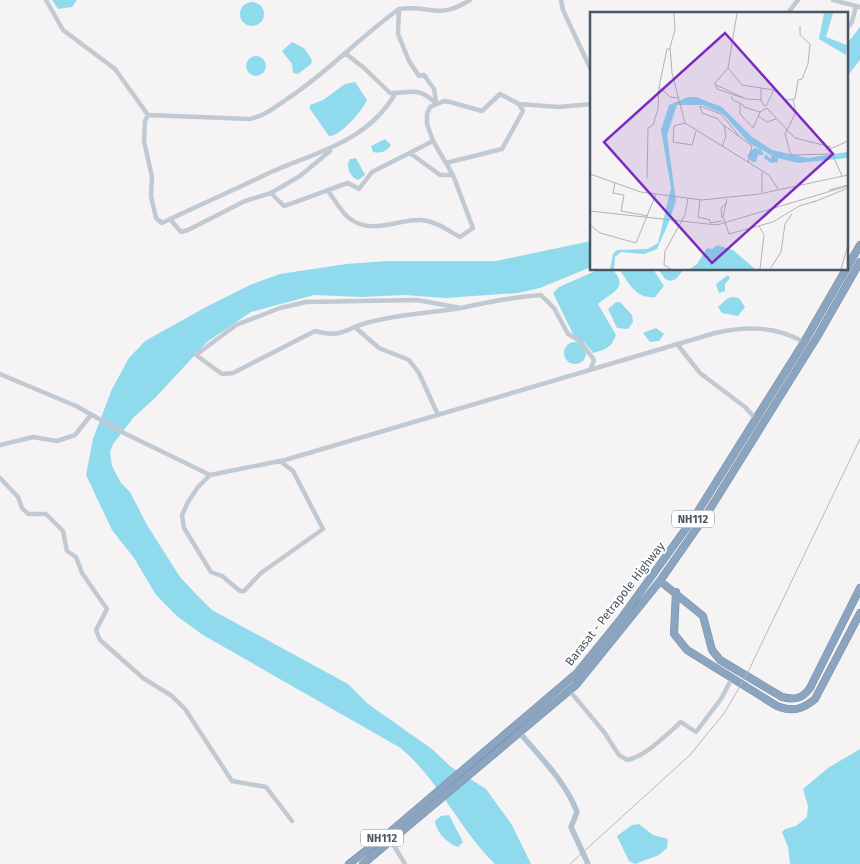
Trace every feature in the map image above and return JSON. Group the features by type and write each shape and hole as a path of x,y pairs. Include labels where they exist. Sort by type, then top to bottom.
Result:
{"highway":[{"name":"Barasat - Petrapole Highway","path":"848,266 860,245"},
{"name":"Barasat - Petrapole Highway","path":"363,864 484,764 569,690 660,581 708,512 754,439 860,262"},
{"name":"Barasat - Petrapole Highway","path":"349,864 415,811 577,673 669,554 804,342 846,270"},
{"path":"660,581 676,592 703,616 712,650 720,660 782,697 792,700 799,698 810,688 860,588"},
{"path":"676,592 674,634 687,650 785,709 793,710 808,705 820,691 860,613"}],"main road":[{"path":"520,732 554,773 574,804 577,812 571,827 588,864"}],"street":[{"path":"46,0 63,30 115,69 148,115"},
{"path":"148,115 250,119 266,115 310,85 345,53 399,9 434,12 451,10 470,0"},
{"path":"561,0 563,10 590,68"},
{"path":"789,12 798,0"},
{"path":"833,0 858,6 852,22 848,27"},
{"path":"399,9 398,34 409,61 419,76 424,75 429,79 436,104"},
{"path":"345,53 364,68 385,90 395,94"},
{"path":"170,219 182,232 244,201 271,193 300,176 332,149 374,120 387,109 395,94 405,90 422,92 436,104"},
{"path":"327,190 348,218 370,226 381,228 402,221 422,220 445,227 460,237 472,228 453,175 433,141 427,114 430,107 450,102 482,111 500,94 519,104 559,107 590,104"},
{"path":"446,163 502,149 523,111 519,104"},
{"path":"148,115 145,121 144,141 152,177 151,196 156,218 162,223 268,174 332,149"},
{"path":"271,193 284,206 348,183 359,189 372,172 433,141"},
{"path":"410,153 440,175 453,175"},
{"path":"461,308 408,300 306,302 280,308 236,325 196,355 222,374 233,373 315,330 328,334 345,333 366,323 461,308 485,302 541,295 554,308 568,334 580,341 590,352 594,360 591,368"},
{"path":"356,328 379,348 409,360 419,373 438,415"},
{"path":"0,374 76,406 126,434 210,475 280,460 715,333 755,328 782,332 804,342"},
{"path":"677,344 700,373 745,407 756,419"},
{"path":"0,445 33,437 57,441 75,434 92,415"},
{"path":"210,475 188,502 182,515 184,528 211,572 222,576 240,591 244,591 261,573 323,529 292,471 280,460"},
{"path":"0,478 18,496 22,508 28,514 46,514 63,531 66,551 76,557 82,573 108,609 96,630 100,640 143,678 172,696 185,709 232,781 266,787 292,822"},
{"path":"569,690 604,732 620,756 627,760 646,753 662,736 681,722 696,732 721,699 732,678"},
{"path":"390,841 405,864"}],"water":[{"path":"52,0 77,0 72,7 58,9"},
{"path":"252,2 261,5 264,14 261,23 252,26 243,23 240,14 243,5"},
{"path":"860,27 860,60 848,75 848,42"},
{"path":"292,42 304,48 312,60 311,64 298,74 293,73 292,64 282,51"},
{"path":"256,56 263,59 266,66 263,73 256,76 249,73 246,66 249,59"},
{"path":"355,82 367,100 345,128 329,136 310,109 310,105 323,100 345,84"},
{"path":"385,139 391,145 381,152 373,152 371,146"},
{"path":"356,158 365,175 358,180 348,168 350,159"},
{"path":"590,241 590,267 540,288 518,293 445,298 404,295 362,297 314,295 251,312 207,342 155,398 134,417 113,444 110,452 112,466 121,483 130,492 147,525 180,577 212,610 348,684 368,704 432,749 451,767 486,789 512,825 531,864 495,864 470,835 426,774 399,747 203,635 178,617 156,595 134,558 112,530 86,475 93,439 112,389 129,358 145,341 206,307 250,285 280,274 346,264 388,261 496,261"},
{"path":"598,270 613,270 619,281 619,286 598,304 616,335 608,347 593,353 585,343 573,334 553,293 559,287"},
{"path":"621,270 654,270 664,286 655,297 643,296 631,286"},
{"path":"659,270 683,270 676,279 671,281 665,279"},
{"path":"728,275 730,278 725,284 725,291 719,293 716,284"},
{"path":"728,298 739,298 745,307 738,316 722,313 718,307"},
{"path":"616,302 620,302 632,315 633,322 628,329 617,328 608,309"},
{"path":"656,328 664,334 659,341 650,342 643,333"},
{"path":"575,342 583,345 586,353 583,361 575,364 567,361 564,353 567,345"},
{"path":"860,749 860,864 790,864 788,847 782,832 785,829 796,826 807,817 808,806 803,789 828,768"},
{"path":"449,815 463,842 458,847 443,837 436,825 435,821 441,816"},
{"path":"639,824 653,835 668,839 667,848 659,855 635,864 629,861 617,836 632,825"}],"railway":[{"path":"570,864 690,755 725,712 746,676 860,439"}]}
